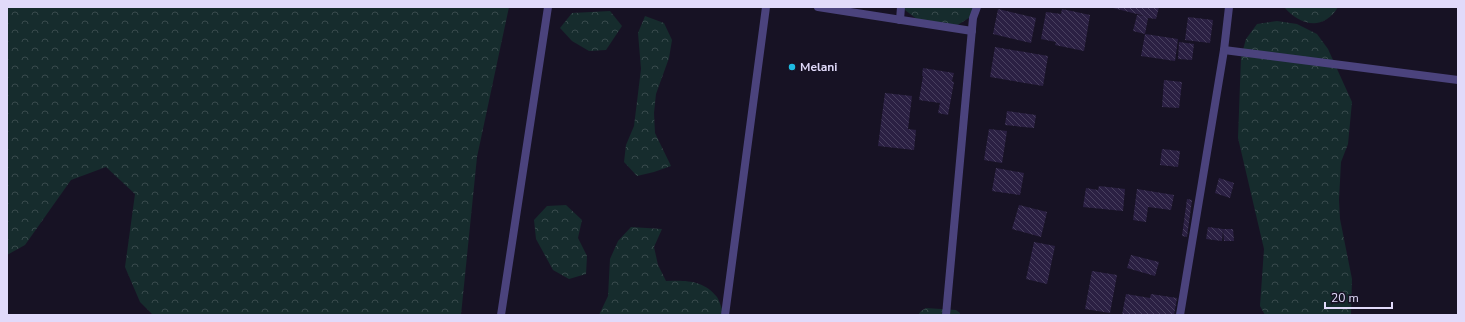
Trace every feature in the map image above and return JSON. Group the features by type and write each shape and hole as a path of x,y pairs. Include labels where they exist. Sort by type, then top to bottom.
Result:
{"street":[{"path":"501,315 548,7"},
{"path":"725,315 766,7"},
{"path":"818,7 972,31"},
{"path":"900,20 902,7"},
{"path":"946,315 973,18 977,7"},
{"path":"1180,315 1224,50 1229,7"},
{"path":"1224,50 1458,80"}],"green space":[{"path":"7,7 509,7 477,157 461,315 153,315 140,302 125,267 135,194 106,167 71,180 25,245 7,255"},
{"path":"901,7 972,7 980,11 956,26 918,20"},
{"path":"1284,7 1338,7 1326,20 1319,23 1312,23 1304,22 1297,18"},
{"path":"610,11 622,26 606,50 589,51 572,41 560,28 572,13"},
{"path":"645,16 664,23 672,40 669,58 656,94 654,113 655,133 671,166 637,176 624,162 626,145 634,126 641,69 638,33"},
{"path":"1277,21 1297,24 1317,34 1328,49 1352,102 1348,144 1341,162 1339,200 1340,219 1352,279 1351,315 1265,315 1260,306 1264,249 1238,138 1241,57 1246,39 1257,24"},
{"path":"566,205 582,220 578,238 587,256 586,274 569,279 553,270 536,239 534,220 547,206"},
{"path":"631,227 662,229 654,247 658,265 666,281 694,282 706,287 717,297 724,315 599,315 608,296 610,259 618,241"},
{"path":"926,308 956,310 960,313 960,315 918,315"}],"building":[{"path":"1109,7 1159,7 1156,19 1148,18 1145,34 1133,31 1137,15 1145,16"},
{"path":"998,9 1036,18 1031,43 993,34"},
{"path":"1062,9 1090,15 1084,51 1055,45 1056,42 1041,39 1046,12 1061,14"},
{"path":"1188,17 1213,20 1210,43 1185,40"},
{"path":"1145,34 1178,39 1175,61 1141,56"},
{"path":"1179,42 1194,44 1192,60 1178,59"},
{"path":"995,47 1048,56 1043,86 990,77"},
{"path":"923,68 954,73 952,81 948,80 954,82 948,115 938,113 940,103 919,100"},
{"path":"1164,80 1182,82 1179,108 1162,107"},
{"path":"885,93 912,96 908,129 916,130 914,150 878,146"},
{"path":"1007,111 1036,115 1034,128 1005,125"},
{"path":"989,129 1007,131 1002,163 984,160"},
{"path":"1162,149 1180,151 1178,167 1160,165"},
{"path":"996,168 1024,173 1020,195 992,191"},
{"path":"1219,178 1234,183 1230,198 1215,193"},
{"path":"1099,186 1125,189 1123,211 1083,207 1086,188 1098,190"},
{"path":"1137,189 1174,195 1171,210 1148,207 1146,222 1133,220"},
{"path":"1187,199 1192,200 1187,237 1182,236"},
{"path":"1019,205 1047,212 1041,237 1012,229"},
{"path":"1208,227 1223,229 1222,241 1206,239"},
{"path":"1223,229 1233,229 1234,241 1224,241"},
{"path":"1034,242 1055,246 1047,284 1026,279"},
{"path":"1131,255 1159,262 1155,276 1127,268"},
{"path":"1092,271 1117,275 1110,313 1085,309"},
{"path":"1126,294 1150,298 1151,294 1177,298 1174,315 1122,315"}],"place":[{"name":"Melani","path":"792,67"}]}
